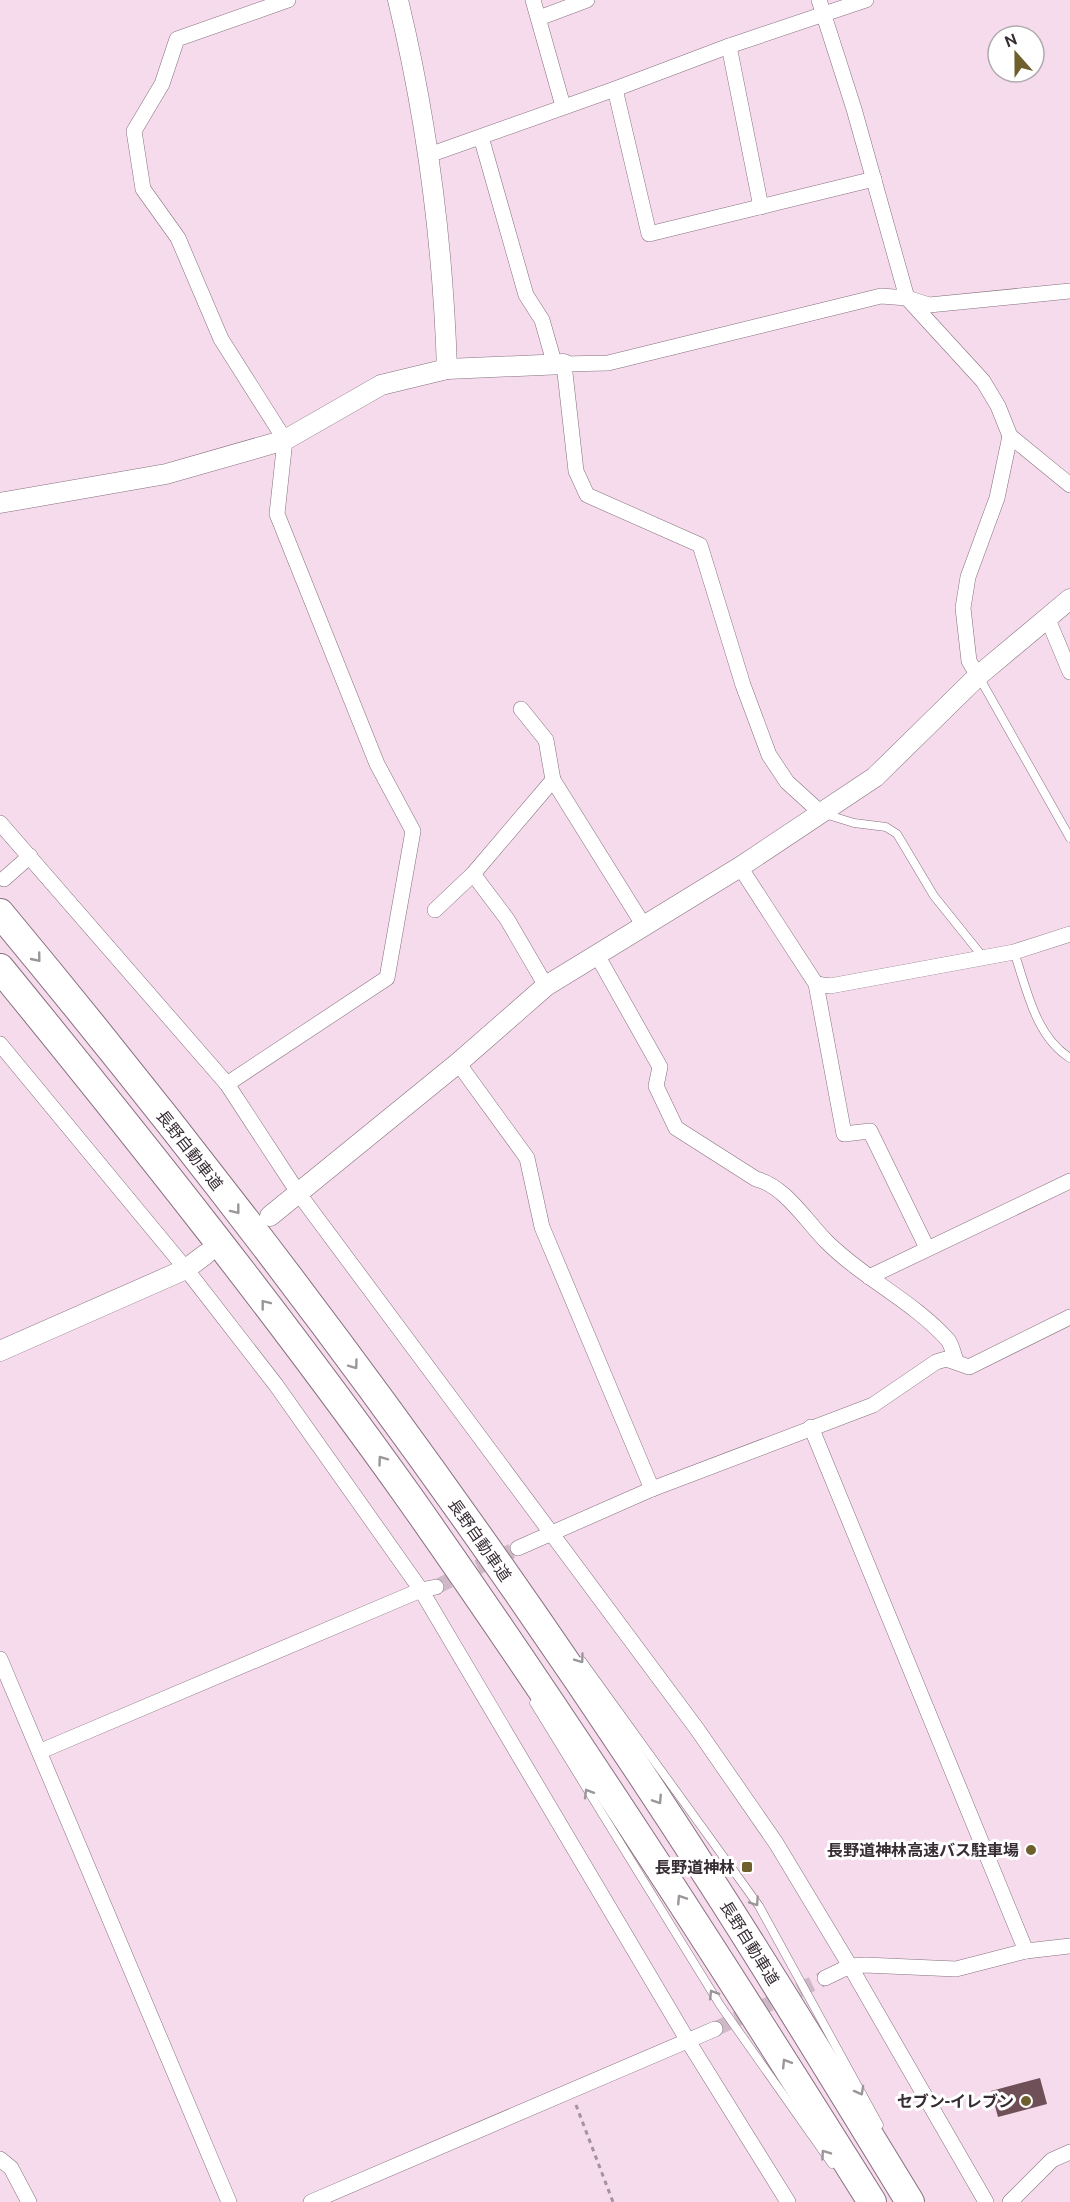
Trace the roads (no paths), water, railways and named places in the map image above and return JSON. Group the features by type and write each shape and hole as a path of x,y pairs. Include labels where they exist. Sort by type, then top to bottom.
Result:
{"highway":[{"name":"長野自動車道","path":"0,913 184,1143 333,1335 464,1516 709,1878 910,2202"},
{"name":"長野自動車道","path":"0,968 298,1347 408,1497 636,1829 872,2202"}],"street":[{"path":"227,1084 387,978 413,831 377,764 277,514 285,440 221,339 178,238 143,189 134,131 162,84 177,39 288,0"},
{"path":"398,0 418,88 429,155 446,326 447,369"},
{"path":"533,0 564,106"},
{"path":"539,18 587,0"},
{"path":"429,155 729,46 822,6 866,0"},
{"path":"822,6 874,178 907,298 983,381 998,406 1010,436 1070,485"},
{"path":"729,46 761,207"},
{"path":"615,89 649,234 874,178"},
{"path":"481,137 526,295 542,320 559,363 576,471 587,495 700,545 743,685 769,755 787,782 820,813"},
{"path":"0,503 166,474 285,440 381,386 447,369 559,363 608,363 881,296 907,298 929,305 1070,291"},
{"path":"978,676 969,661 963,608 968,577 997,498 1010,436"},
{"path":"270,1216 458,1064 546,986 740,867 875,777 978,676 1070,598"},
{"path":"1047,618 1070,672"},
{"path":"521,709 546,740 553,780 644,926"},
{"path":"435,910 473,874 553,780"},
{"path":"0,823 227,1084 300,1194 697,1729 776,1843 986,2202"},
{"path":"3,879 30,856"},
{"path":"740,867 816,984 844,1134 870,1131 927,1248"},
{"path":"473,874 507,919 546,986"},
{"path":"816,984 830,986 1014,952 1070,934"},
{"path":"597,955 660,1067 656,1086 676,1128 756,1179 772,1183 829,1244 869,1277 911,1306 950,1342 956,1361"},
{"path":"0,1044 186,1269 428,1588 688,2041 788,2202"},
{"path":"458,1064 527,1158 542,1227 652,1489"},
{"path":"869,1277 1070,1181"},
{"path":"0,1352 186,1269 206,1254"},
{"path":"518,1548 652,1489 873,1405 936,1362 946,1359 969,1367 1070,1317"},
{"path":"811,1427 1026,1951"},
{"path":"41,1751 428,1588"},
{"path":"0,1659 41,1751 229,2202"},
{"path":"825,1978 850,1966 956,1970 1026,1951 1070,1946"},
{"path":"311,2202 570,2089 715,2030"},
{"path":"1010,2202 1052,2160 1070,2152"},
{"path":"0,2159 11,2168 29,2202"}],"lane":[{"path":"978,676 1070,838"},
{"path":"820,813 855,823 886,827 897,834 934,897 983,957"},
{"path":"1014,952 1041,1028 1053,1046 1070,1058"},
{"path":"408,1497 445,1566"},
{"path":"464,1516 516,1573"},
{"path":"576,1654 759,1906 882,2131"},
{"path":"527,1693 720,2005 839,2174"}],"tunnel":[{"path":"436,1587 518,1548"},
{"path":"715,2029 825,1978"}],"place":[{"name":"長野道神林高速バス駐車場","path":"1031,1850"},
{"name":"長野道神林","path":"747,1867"},
{"name":"セブン-イレブン","path":"1026,2101"}]}
